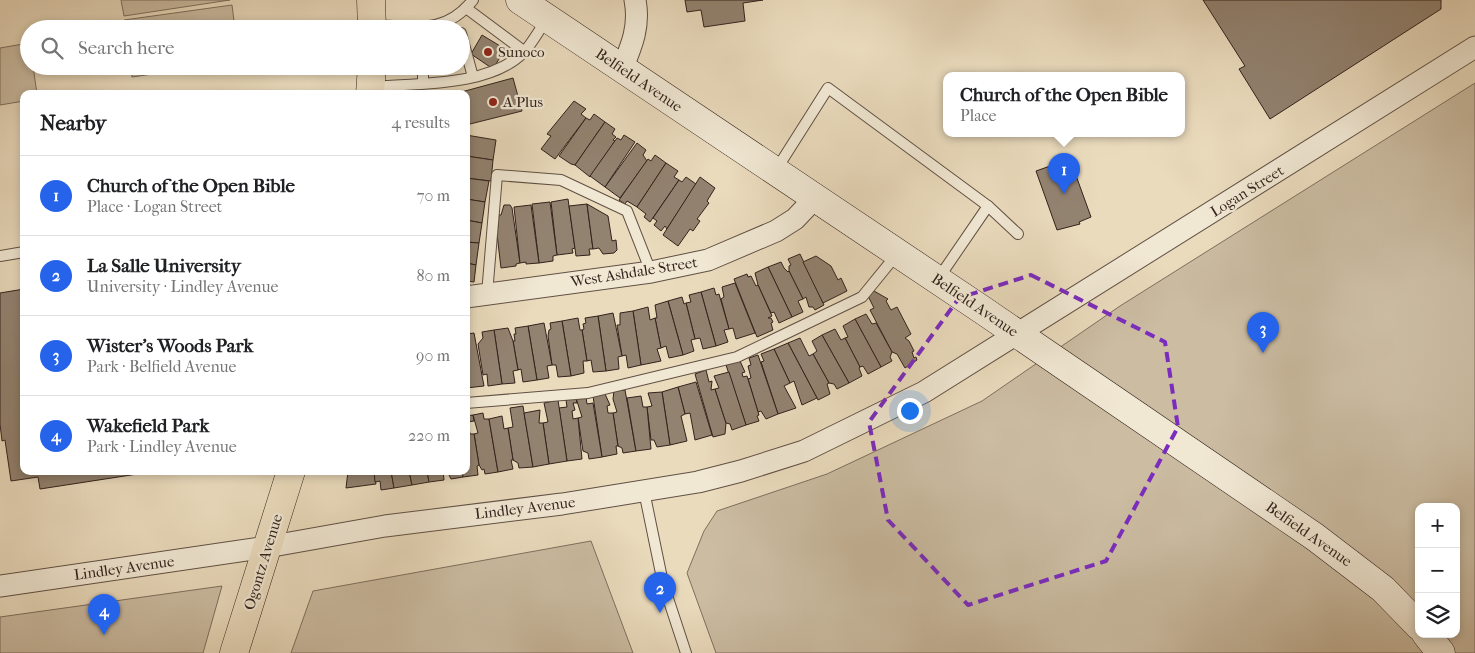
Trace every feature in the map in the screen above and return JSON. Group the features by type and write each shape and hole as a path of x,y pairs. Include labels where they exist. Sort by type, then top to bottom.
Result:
{"main road":[{"name":"Ogontz Avenue","path":"234,653 290,475"}],"street":[{"name":"Belfield Avenue","path":"520,0 1019,335 1350,563 1383,589 1415,622"},
{"path":"622,69 634,41 637,25 635,0"},
{"name":"Logan Street","path":"1019,335 1475,47"},
{"name":"West Ashdale Street","path":"477,296 651,272 708,260 758,241 795,219 815,198"},
{"name":"Lindley Avenue","path":"0,586 267,547 385,526 562,504 698,482 741,471 804,451 924,392 1019,335"},
{"path":"1429,638 1441,653"}],"lane":[{"path":"453,19 470,4 525,52"},
{"path":"371,82 423,83 488,74 513,62 525,52 547,18"},
{"path":"470,66 473,77"},
{"path":"423,75 423,83"},
{"path":"775,171 828,88 988,206 1018,234"},
{"path":"477,296 497,175 562,180 627,211 651,272"},
{"path":"937,280 988,206"},
{"path":"0,256 20,253"},
{"path":"470,403 588,392 738,357 862,297 898,254"},
{"path":"644,490 663,583 686,653"}],"highlighted area":[{"path":"1031,275 1165,342 1178,427 1106,561 968,605 888,520 869,422 959,298"}],"shaded area":[{"path":"121,0 230,0 124,16"},
{"path":"232,5 234,20 124,20"},
{"path":"20,45 20,75 34,75 36,90 20,90 20,102 0,105 0,48"},
{"path":"1475,83 1475,653 716,653 687,573 704,531 717,511 827,474 982,401 1120,306"},
{"path":"591,541 633,653 291,653 313,591"},
{"path":"222,586 203,653 0,653 0,617"}],"building":[{"path":"685,0 763,0 743,3 745,21 704,27 701,10 687,12"},
{"path":"1203,0 1441,0 1441,9 1270,119 1239,69 1245,66"},
{"name":"Sunoco","path":"482,35 505,49 493,69 471,54"},
{"name":"A Plus","path":"513,78 522,111 470,124 469,90"},
{"path":"574,101 586,109 581,114 586,118 555,159 541,149 551,136 547,134"},
{"path":"594,114 605,122 575,165 571,164 559,156 586,118 590,120"},
{"path":"605,122 615,129 612,134 616,137 613,140 615,141 590,177 575,165"},
{"path":"624,135 635,142 605,187 590,176 617,138 621,140"},
{"path":"470,136 496,140 493,160 470,157"},
{"path":"637,143 646,150 643,155 647,161 620,198 605,187"},
{"path":"655,155 666,163 637,207 627,201 625,204 619,200 648,159 651,161"},
{"path":"470,157 493,160 491,181 470,178"},
{"path":"1070,159 1091,217 1079,222 1080,224 1057,230 1036,171"},
{"path":"666,163 678,171 674,177 679,180 650,222 644,217 646,214 637,207"},
{"path":"686,177 696,184 667,229 665,226 661,231 654,225 657,221 653,218 679,180 682,182"},
{"path":"700,177 715,188 707,201 709,203 697,219 700,221 693,231 690,229 678,246 663,235"},
{"path":"470,179 489,181 485,202 470,200"},
{"path":"568,199 575,248 572,249 573,253 557,255 551,202"},
{"path":"470,200 485,202 482,223 470,221"},
{"path":"550,202 557,255 553,256 553,261 539,263 532,204"},
{"path":"587,204 593,249 589,249 590,255 576,256 569,206"},
{"path":"587,204 608,216 612,241 616,240 617,250 614,253 603,254 599,248 593,249"},
{"path":"504,205 510,205 512,208 520,263 516,264 516,266 501,268 497,234 499,215 501,215"},
{"path":"531,205 539,263 526,264 526,262 520,263 514,207"},
{"path":"470,221 482,223 479,243 470,242"},
{"path":"470,242 479,243 476,265 470,264"},
{"path":"800,254 824,305 815,310 813,307 809,307 806,297 803,299 789,271 789,266 791,265 788,259"},
{"path":"816,256 831,266 838,280 841,278 847,291 823,303 803,262"},
{"path":"781,262 784,268 789,271 803,299 798,301 803,312 792,317 768,267"},
{"path":"470,264 476,265 474,282 470,282"},
{"path":"768,267 792,317 779,323 774,312 771,313 758,285 755,273"},
{"path":"747,274 748,277 751,276 756,286 758,285 772,316 768,318 771,318 773,322 771,323 773,330 757,337 734,279"},
{"path":"735,283 755,333 736,339 733,328 729,329 721,299 724,297 722,287"},
{"path":"714,288 716,295 719,294 729,329 724,330 728,342 716,346 701,292"},
{"path":"20,290 20,475 131,475 40,489 38,477 11,481 5,440 2,441 0,424 0,293"},
{"path":"874,291 888,299 886,301 891,310 897,307 911,334 905,338 909,341 914,351 912,352 914,358 916,357 917,360 905,368 897,354 892,352 870,310 874,308 868,296"},
{"path":"701,292 716,346 703,349 700,338 695,339 686,303 691,302 689,295"},
{"path":"682,297 684,304 686,303 695,339 691,340 694,351 683,355 668,301"},
{"path":"668,301 683,355 669,358 666,346 661,348 655,318 657,318 655,305"},
{"path":"648,307 650,320 655,318 661,348 657,349 661,361 641,365 633,311"},
{"path":"633,311 641,365 628,368 626,355 622,356 617,325 620,325 620,313"},
{"path":"613,313 622,356 618,357 619,369 606,371 598,316"},
{"path":"866,314 872,324 876,323 892,352 890,357 892,361 881,367 855,319"},
{"path":"598,316 606,371 593,372 591,360 587,361 582,330 584,329 583,324 586,323 585,318"},
{"path":"578,318 587,361 583,361 584,373 571,376 562,321"},
{"path":"855,319 881,367 868,374 863,366 860,367 845,338 848,337 843,326"},
{"path":"562,321 571,376 558,377 556,365 552,365 548,336 551,329 550,323"},
{"path":"544,323 552,365 547,366 549,378 537,380 528,326"},
{"path":"528,326 537,380 523,382 521,369 518,370 513,341 515,341 515,328"},
{"path":"508,328 513,341 518,370 513,371 515,383 502,384 494,330"},
{"path":"835,329 841,340 845,338 860,367 862,376 849,383 822,335"},
{"path":"494,330 502,384 488,386 487,374 483,375 478,344 483,338 482,332"},
{"path":"474,333 484,386 470,388 470,334"},
{"path":"822,335 849,383 837,389 834,384 829,383 813,354 817,351 812,341"},
{"path":"800,338 809,356 813,354 829,383 827,384 830,394 818,400 788,343"},
{"path":"788,343 817,398 802,405 794,381 790,383 774,349"},
{"path":"774,349 790,383 784,386 796,408 778,414 761,362 764,361 761,354"},
{"path":"758,355 778,414 766,419 761,411 758,412 748,379 751,378 748,366 751,365 749,358"},
{"path":"740,361 745,372 742,373 743,377 747,376 759,415 757,416 759,421 746,425 726,365"},
{"path":"706,370 709,382 712,381 711,390 715,389 726,423 725,434 713,437 695,374"},
{"path":"729,372 746,425 732,430 730,424 726,423 715,389 719,388 714,376"},
{"path":"696,382 712,435 695,440 690,413 685,414 678,387"},
{"path":"678,387 685,414 681,416 687,441 670,445 662,392"},
{"path":"625,390 636,451 623,453 622,448 618,446 613,413 617,412 613,399 614,391"},
{"path":"662,392 670,445 657,447 654,440 651,440 647,407 652,406 648,393"},
{"path":"605,394 610,405 607,406 608,413 613,413 618,446 616,446 617,454 602,457 593,396"},
{"path":"641,396 643,407 647,407 651,449 636,451 627,398"},
{"path":"586,397 587,404 593,403 602,457 589,459 588,453 583,451 578,418 582,417 576,398"},
{"path":"576,398 577,403 573,403 575,410 572,411 573,419 578,418 582,459 567,461 559,408 567,407 566,400"},
{"path":"558,400 567,461 549,464 543,423 548,422 544,403"},
{"path":"523,406 533,467 519,468 518,463 513,460 508,428 513,427 510,408"},
{"path":"540,410 539,423 543,423 549,464 533,467 524,413"},
{"path":"483,413 484,419 489,419 498,472 485,474 484,469 482,470 479,465 474,434 478,433 473,415"},
{"path":"470,415 473,415 474,421 470,422"},
{"path":"502,416 504,429 508,428 513,469 498,472 489,419"},
{"path":"470,434 474,434 479,465 477,466 478,475 463,477 463,475 470,475"},
{"path":"348,475 375,475 376,484 346,488"},
{"path":"374,475 392,475 394,488 381,490 380,481 375,482"},
{"path":"392,475 410,475 412,485 394,488"},
{"path":"410,475 428,475 429,482 412,485"},
{"path":"428,475 443,475 444,480 429,482"},
{"path":"449,475 463,475 463,477 451,479"}],"place":[{"name":"Sunoco","path":"488,52"},
{"name":"A Plus","path":"493,102"},
{"name":"Church of the Open Bible","path":"1064,194"},
{"name":"Wister's Woods Park","path":"1263,353"},
{"name":"La Salle University","path":"660,613"},
{"name":"Wakefield Park","path":"104,635"}]}
